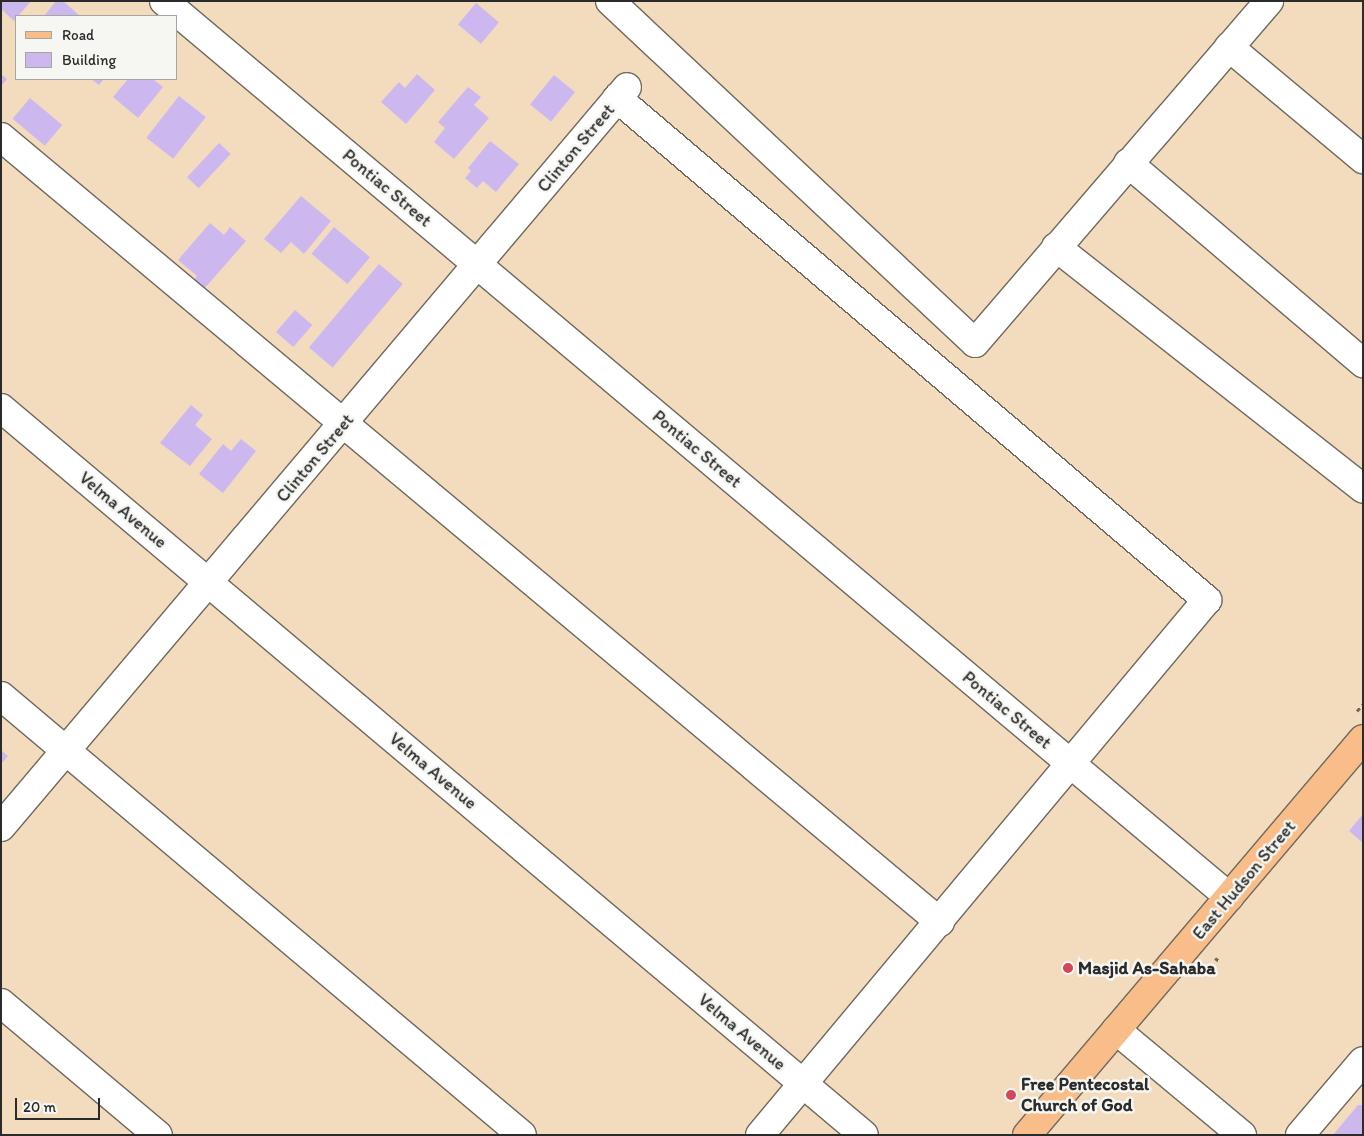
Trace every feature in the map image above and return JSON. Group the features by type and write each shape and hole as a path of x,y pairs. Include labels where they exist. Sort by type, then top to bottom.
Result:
{"main road":[{"name":"East Hudson Street","path":"1027,1135 1363,739"}],"street":[{"name":"Pontiac Street","path":"164,1 1229,897"},
{"path":"610,1 975,343 1269,1"},
{"path":"1229,47 1363,159"},
{"name":"Clinton Street","path":"1,827 478,266 622,93 1207,600 1071,764"},
{"path":"1,137 940,922"},
{"path":"1128,163 1363,363"},
{"path":"1056,247 1363,488"},
{"name":"Velma Avenue","path":"1,408 210,582 864,1135"},
{"path":"1,696 522,1135"},
{"path":"760,1135 1071,764"},
{"path":"1,1003 158,1135"},
{"path":"1116,1030 1242,1135"},
{"path":"1300,1135 1363,1061"}],"path":[{"path":"1214,958 1221,962"}],"building":[{"path":"1,1 31,1 19,15 15,15 14,21 1,9"},
{"path":"56,1 63,1 79,15 45,15"},
{"path":"476,3 499,22 481,44 458,24"},
{"path":"1,74 7,79 1,86"},
{"path":"417,74 435,90 406,124 381,102 399,82 405,88"},
{"path":"554,75 575,92 551,122 530,105"},
{"path":"92,80 103,80 99,85"},
{"path":"127,80 154,80 163,87 138,118 113,97"},
{"path":"468,87 481,97 474,105 489,118 454,159 434,142 445,128 438,122"},
{"path":"179,96 206,117 173,159 146,138"},
{"path":"30,98 62,125 45,146 13,119"},
{"path":"490,141 519,164 496,192 483,181 477,188 465,178 471,171 468,168"},
{"path":"219,143 231,154 199,188 187,177"},
{"path":"301,196 331,221 304,254 291,242 281,253 264,239"},
{"path":"210,223 224,235 230,227 246,241 204,289 194,280 197,276 178,260"},
{"path":"334,227 370,257 348,284 312,254"},
{"path":"379,264 403,284 333,367 309,347"},
{"path":"295,310 312,325 293,347 276,332"},
{"path":"191,405 203,415 195,425 212,439 190,466 160,443"},
{"path":"241,439 256,451 223,493 199,474 223,444 231,451"},
{"path":"1,750 8,756 1,764"},
{"path":"1363,814 1363,843 1349,831"},
{"path":"1358,1105 1363,1105 1363,1135 1333,1135"}],"place":[{"name":"Masjid As-Sahaba","path":"1068,968"},
{"name":"Free Pentecostal Church of God","path":"1011,1095"}]}
